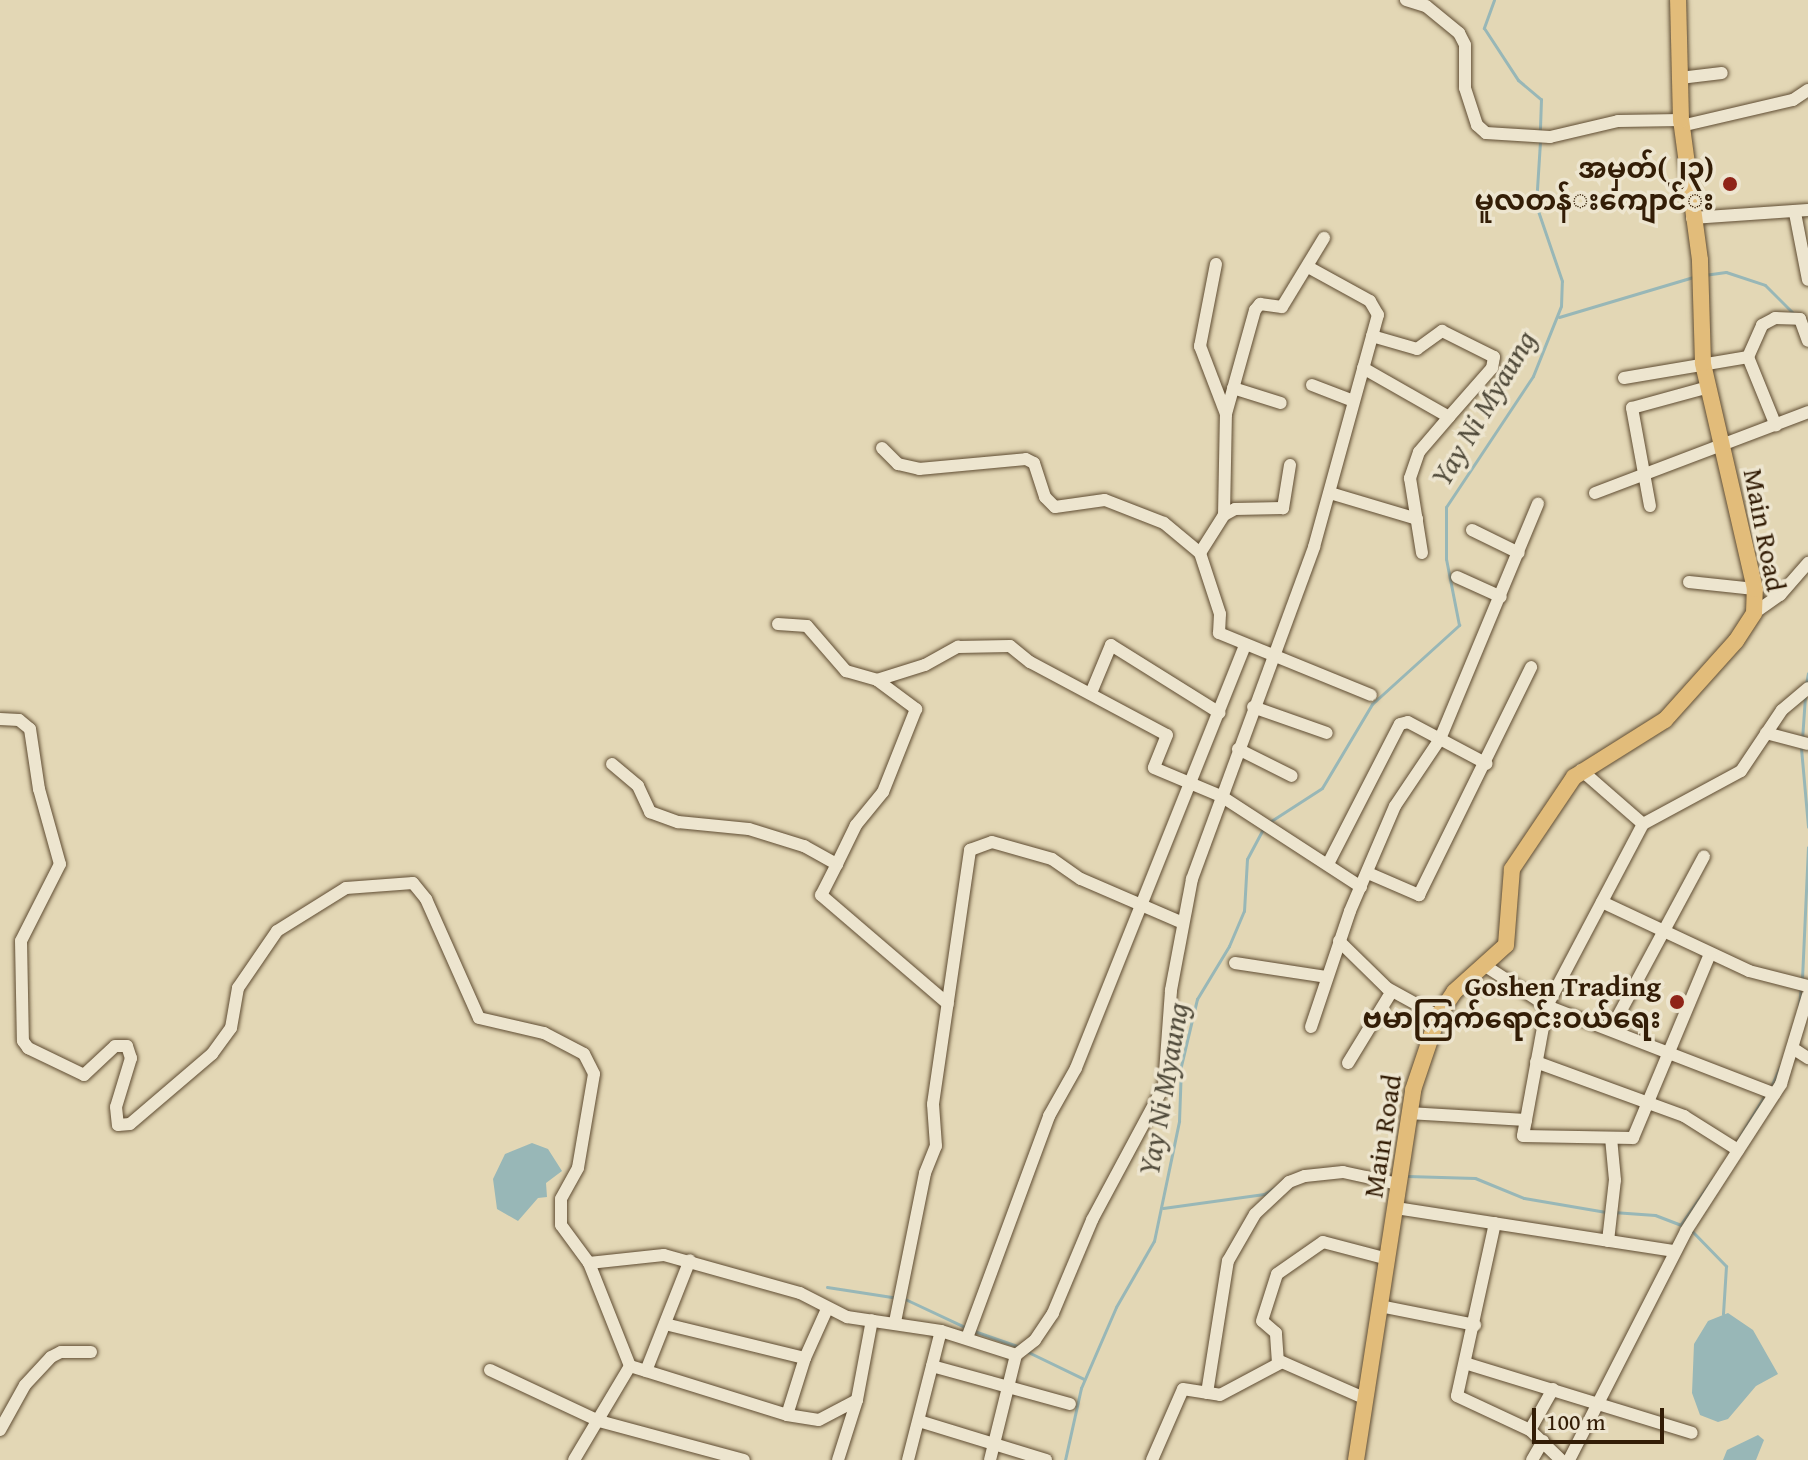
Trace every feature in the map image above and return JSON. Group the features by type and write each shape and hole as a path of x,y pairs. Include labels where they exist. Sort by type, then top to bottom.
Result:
{"main road":[{"name":"Main Road","path":"1356,1460 1408,1113 1438,1016 1454,992 1487,967 1510,933 1507,891 1512,869 1581,770 1673,713 1736,641 1754,613 1755,589 1703,363 1700,260 1681,123 1678,0"}],"street":[{"path":"1406,0 1426,6 1459,33 1465,45 1465,88 1477,125 1486,133 1531,138 1550,137 1618,121 1681,123 1793,100 1808,90"},
{"path":"1680,78 1722,73"},
{"path":"1692,218 1801,211 1808,280"},
{"path":"1200,553 1224,515 1226,414 1257,306 1282,307 1310,268 1324,238"},
{"path":"1216,264 1200,346 1226,414"},
{"path":"990,1460 1016,1355 1029,1348 1053,1313 1092,1220 1164,1086 1171,990 1183,923 1221,796 1330,493 1351,400 1378,315 1375,305 1310,268"},
{"path":"1776,426 1748,357 1762,325 1775,318 1800,319 1808,341"},
{"path":"1372,336 1417,349 1442,331 1494,357 1492,368 1419,452 1410,478 1422,553"},
{"path":"1624,378 1748,357"},
{"path":"1363,368 1449,417"},
{"path":"1312,385 1351,400"},
{"path":"1650,506 1642,477 1632,408 1709,387"},
{"path":"1233,388 1281,403"},
{"path":"1595,493 1808,412"},
{"path":"882,448 898,464 919,469 1026,459 1034,463 1045,497 1055,507 1105,500 1164,523 1200,553 1220,614 1219,633 1271,657 1371,695"},
{"path":"1224,515 1241,508 1283,508 1290,465"},
{"path":"1330,493 1417,519"},
{"path":"1311,1027 1339,941 1395,806 1440,739 1538,504"},
{"path":"1472,530 1519,553"},
{"path":"1754,613 1780,595 1808,563"},
{"path":"1457,577 1501,597"},
{"path":"1689,582 1755,589"},
{"path":"778,624 807,626 846,671 877,680 916,709 883,792 856,825 821,895 948,1004"},
{"path":"1091,693 1111,645 1220,713"},
{"path":"967,1338 1049,1116 1076,1068 1137,906 1193,785 1245,645"},
{"path":"877,680 925,665 958,647 1010,646 1030,662 1167,735 1154,768 1221,796 1361,887"},
{"path":"1368,873 1419,895 1487,764 1531,667"},
{"path":"1710,954 1633,1138 1523,1136 1547,1006 1643,824 1741,771 1766,733 1806,689"},
{"path":"1253,707 1327,733"},
{"path":"0,719 23,721 30,729 39,789 60,864 21,941 23,1041 28,1048 84,1075 115,1046 127,1046 131,1058 114,1116 118,1125 125,1126 212,1054 231,1028 238,988 277,931 346,888 413,883 479,1018 544,1033 569,1043 591,1064 594,1074 578,1168 559,1211 566,1238 589,1263 628,1351 630,1366 574,1460"},
{"path":"1328,864 1393,731 1408,722 1487,764"},
{"path":"1766,733 1804,744"},
{"path":"1238,749 1292,776"},
{"path":"612,764 638,786 650,812 678,822 749,829 804,846 837,864"},
{"path":"1581,770 1643,824"},
{"path":"895,1322 925,1173 936,1146 933,1104 959,906 970,850 976,846 1009,844 1052,859 1081,879 1137,906 1183,923"},
{"path":"1611,1029 1704,856"},
{"path":"1569,1460 1588,1419 1602,1403 1687,1228 1794,1049 1805,988 1710,954 1602,902"},
{"path":"1339,941 1392,991 1438,1016"},
{"path":"1235,963 1326,977"},
{"path":"1487,967 1547,1006 1769,1093"},
{"path":"1348,1063 1392,991"},
{"path":"1794,1049 1808,1058"},
{"path":"1536,1062 1693,1121 1734,1148"},
{"path":"1408,1113 1526,1120"},
{"path":"1608,1241 1613,1212 1611,1138"},
{"path":"1207,1393 1228,1261 1255,1214 1289,1182 1305,1176 1343,1172 1398,1184"},
{"path":"1396,1208 1675,1251"},
{"path":"1495,1223 1468,1364 1457,1396 1530,1430 1561,1460"},
{"path":"1278,1363 1276,1333 1262,1321 1277,1274 1323,1242 1388,1259"},
{"path":"589,1263 649,1255 690,1260 800,1293 827,1309 941,1331 1016,1355"},
{"path":"646,1371 690,1260"},
{"path":"1380,1306 1475,1325"},
{"path":"787,1415 805,1358 827,1309"},
{"path":"838,1460 857,1400 872,1320"},
{"path":"665,1324 805,1358"},
{"path":"908,1460 941,1331"},
{"path":"0,1430 25,1385 51,1357 61,1352 91,1352"},
{"path":"1152,1460 1183,1389 1207,1393 1234,1392 1262,1369 1278,1363 1364,1398"},
{"path":"1468,1364 1692,1433"},
{"path":"630,1366 787,1415 819,1420 857,1400"},
{"path":"932,1366 1070,1404"},
{"path":"490,1370 599,1421 744,1460"},
{"path":"1530,1430 1553,1389"},
{"path":"919,1421 1046,1460"},
{"path":"1532,1460 1543,1441"}],"water":[{"path":"532,1143 548,1149 562,1171 546,1183 547,1197 538,1198 518,1221 497,1209 493,1179 505,1154"},
{"path":"1728,1313 1753,1330 1778,1374 1756,1386 1728,1419 1718,1422 1700,1415 1692,1393 1694,1344 1708,1321"},
{"path":"1758,1435 1764,1440 1756,1460 1723,1460 1727,1450"}],"waterway":[{"name":"Yay Ni Myaung","path":"1494,0 1484,28 1518,80 1541,99 1540,133"},
{"name":"Yay Ni Myaung","path":"1268,823 1322,788 1372,704 1459,625 1446,559 1446,507 1533,376 1561,306 1562,281 1536,205 1540,141"},
{"path":"1704,275 1726,272 1765,285 1794,314"},
{"path":"1559,317 1693,277"},
{"path":"1806,684 1808,673"},
{"path":"1802,740 1805,696"},
{"path":"1801,748 1808,827"},
{"name":"Yay Ni Myaung","path":"1065,1460 1081,1388 1116,1307 1154,1241 1179,1121 1181,1066 1197,999 1229,946 1244,911 1247,859 1263,829"},
{"path":"1802,979 1808,847"},
{"path":"1799,1007 1801,986"},
{"path":"1770,1089 1780,1067"},
{"path":"1736,1143 1765,1095"},
{"path":"1407,1176 1475,1178 1524,1198 1606,1212"},
{"path":"1681,1224 1712,1180"},
{"path":"1163,1208 1264,1194 1276,1187"},
{"path":"1613,1212 1655,1215 1683,1226"},
{"path":"1690,1229 1726,1266 1723,1314"},
{"path":"827,1287 898,1298"},
{"path":"905,1299 967,1328"},
{"path":"974,1331 1020,1347"},
{"path":"1026,1351 1084,1379"}],"place":[{"name":"အမှတ်(၂၃) မူလတန်‌း‌ကျောင်‌း","path":"1730,184"},
{"name":"Goshen Trading ဗမာကြက်ရောင်းဝယ်ရေး","path":"1677,1002"}]}
